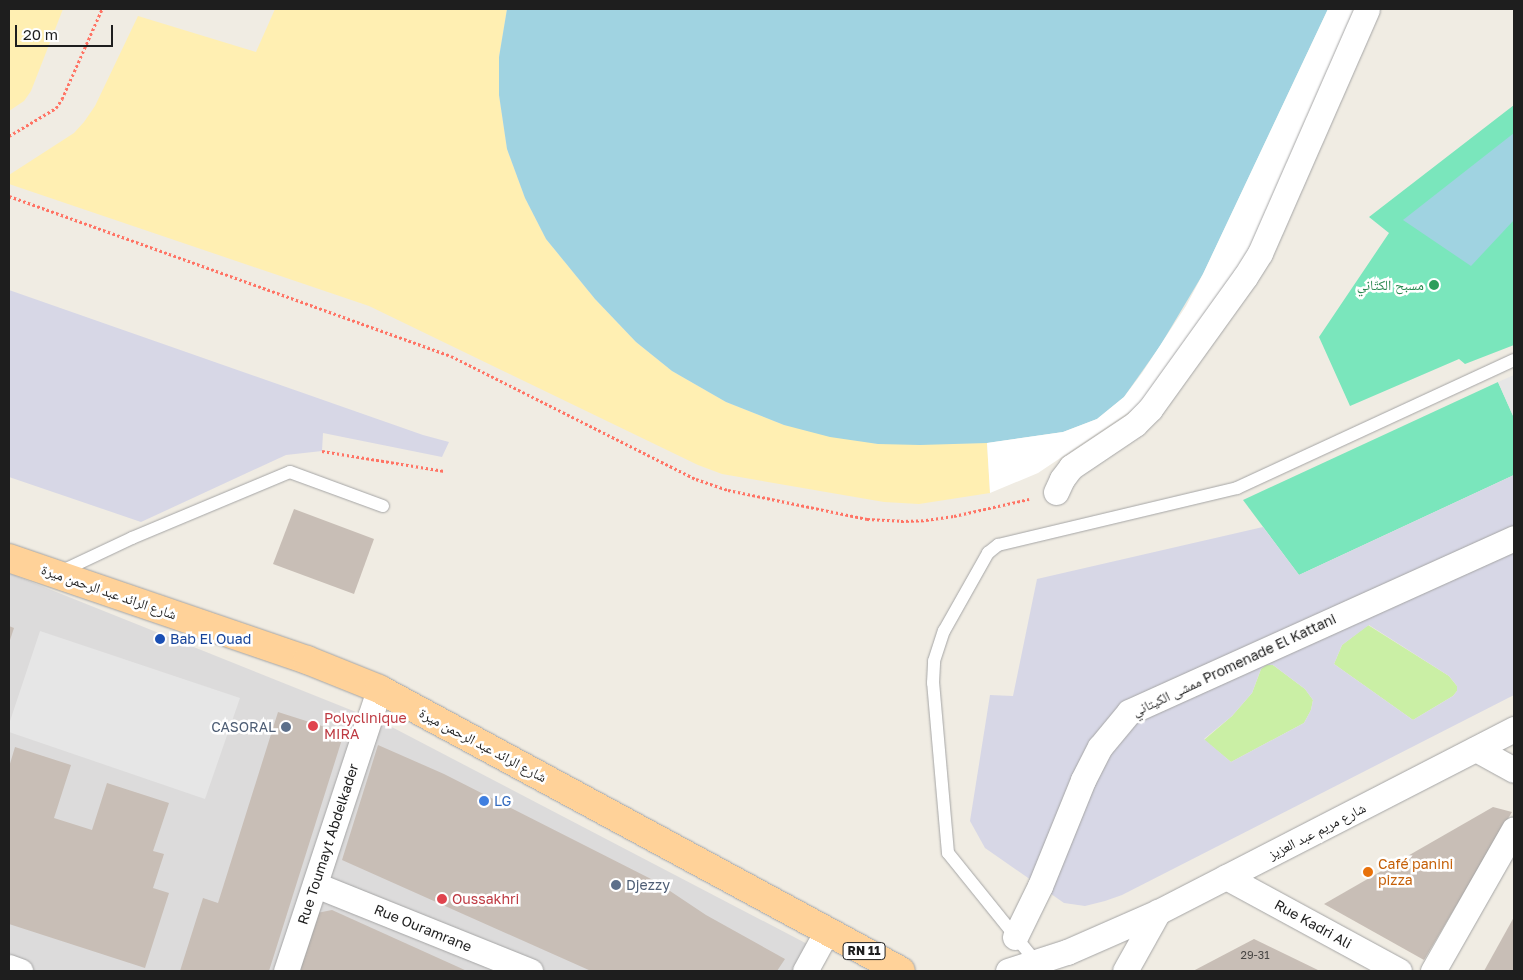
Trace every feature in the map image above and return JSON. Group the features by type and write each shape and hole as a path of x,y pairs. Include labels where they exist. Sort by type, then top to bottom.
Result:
{"main road":[{"name":"شارع الرائد عبد الرحمن ميرة","path":"9,558 307,660 379,689 827,932"},
{"name":"RN 11","path":"827,932 901,971"}],"street":[{"path":"1056,492 1062,478 1071,467 1135,424 1150,409 1260,253 1367,9"},
{"name":"ممشى الكيتاني Promenade El Kattani","path":"1015,937 1040,886 1083,780 1100,747 1129,712 1514,538"},
{"name":"Rue Toumayt Abdelkader","path":"286,971 316,885 379,689"},
{"name":"شارع مريم عبد العزيز","path":"1008,971 1066,952 1158,912 1514,729"},
{"path":"1476,749 1514,770"},
{"path":"1433,971 1514,829"},
{"name":"Rue Kadri Ali","path":"1226,877 1399,971"},
{"name":"Rue Ouramrane","path":"316,885 530,971"},
{"path":"1125,971 1158,912"},
{"path":"806,971 827,932"},
{"path":"9,967 20,971"}],"lane":[{"path":"1036,962 948,853 933,683 934,661 944,632 988,553 998,545 1236,488 1514,360"},
{"path":"56,574 132,538 290,472 383,506"}],"path":[{"path":"9,136 56,108 62,99 102,9"},
{"path":"9,196 451,356 696,479 728,490 867,519 901,521 954,516 1056,492"},
{"path":"322,451 444,471"}],"shaded area":[{"path":"9,290 423,435 449,442 442,457 323,433 322,451 286,455 141,522 9,477"},
{"path":"1514,375 1514,418 1498,382"},
{"path":"1514,475 1514,695 1122,895 1105,901 1085,906 1064,903 985,848 970,821 990,695 1013,696 1037,579 1263,527 1299,575","holes":["1369,625 1449,676 1457,686 1457,691 1453,696 1413,720 1334,664 1342,645","1266,665 1273,665 1305,689 1313,700 1311,710 1304,723 1231,762 1204,739 1232,716 1252,693 1261,669"]},
{"path":"9,573 386,724 813,947 799,971 9,971"},
{"path":"40,631 240,698 205,799 9,732 9,724"}],"green space":[{"name":"مسبح الكتّاني","path":"1514,105 1514,345 1465,364 1459,359 1350,406 1319,337 1389,233 1369,217"},
{"path":"1498,382 1514,418 1514,475 1299,575 1243,500"},
{"path":"1368,625 1449,676 1457,686 1457,691 1453,696 1413,720 1334,664 1342,645"},
{"path":"1266,665 1273,665 1305,689 1313,700 1311,710 1304,723 1231,762 1204,740 1232,716 1252,693 1261,669"}],"sand":[{"path":"9,9 63,9 31,91 24,101 9,111"},
{"path":"275,9 507,9 499,57 499,95 507,149 525,198 546,239 595,299 636,342 672,371 726,402 784,425 878,444 987,443 990,493 919,504 884,502 722,474 698,465 369,306 9,184 9,175 74,133 84,122 95,106 138,16 256,52"}],"water":[{"path":"507,9 1328,9 1203,274 1160,346 1124,397 1097,419 1063,432 987,443 920,445 878,444 830,437 784,425 726,402 672,371 636,342 595,299 546,239 525,198 507,149 499,95 499,57"},
{"path":"1514,133 1514,220 1471,266 1403,220"}],"pier":[{"path":"1328,9 1354,9 1247,254 1138,406 1038,473 990,493 987,443 1063,432 1097,419 1124,397 1142,373 1186,306 1203,274"}],"building":[{"path":"294,509 374,539 354,594 273,564"},
{"path":"9,626 14,628 9,643"},
{"path":"278,712 344,733 269,971 180,971 203,898 218,903"},
{"path":"378,745 444,774 655,881 706,915 785,959 777,971 591,971 342,860"},
{"path":"15,747 71,765 54,818 92,830 107,783 169,803 153,851 164,854 153,888 169,893 145,968 9,924 9,767"},
{"path":"1493,807 1512,812 1424,960 1324,904"},
{"path":"332,910 467,971 300,971 317,913"},
{"path":"1514,917 1514,971 1484,971"},
{"path":"1254,939 1320,971 1193,971"}],"place":[{"name":"مسبح الكتّاني","path":"1434,285"},
{"name":"Bab El Ouad","path":"160,639"},
{"name":"Polyclinique MIRA","path":"313,726"},
{"name":"CASORAL","path":"286,727"},
{"name":"LG","path":"484,801"},
{"name":"Café panini pizza","path":"1368,872"},
{"name":"Djezzy","path":"616,885"},
{"name":"Oussakhri","path":"442,899"}]}
